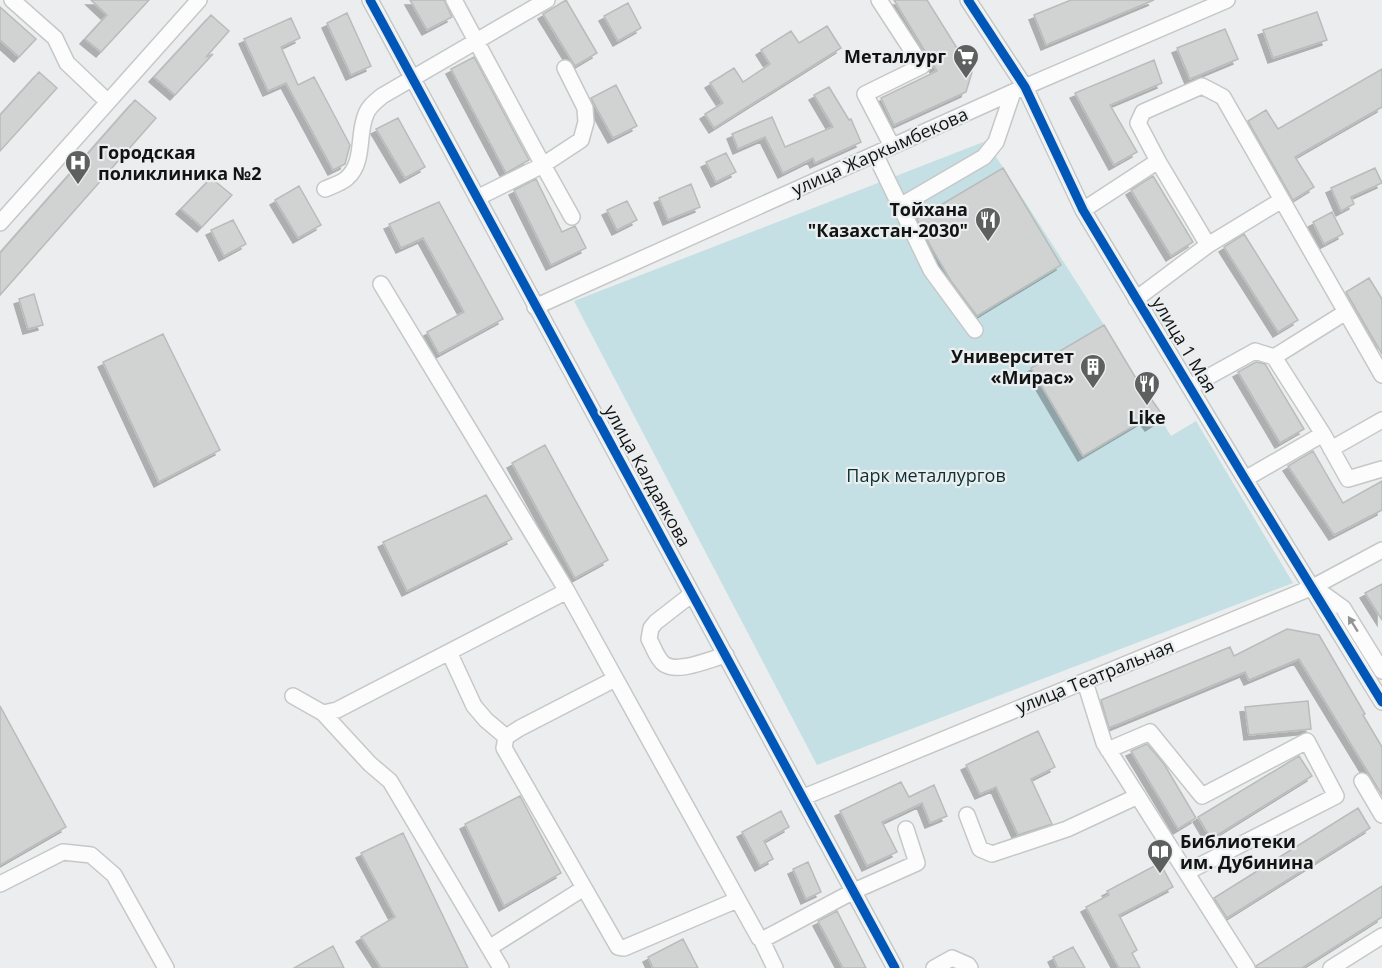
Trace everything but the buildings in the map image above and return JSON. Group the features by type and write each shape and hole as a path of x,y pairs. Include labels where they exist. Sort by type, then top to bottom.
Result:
{"street":[{"path":"12,0 55,38 67,63 108,102"},
{"path":"0,223 199,0"},
{"name":"улица Калдаякова","path":"370,0 895,968"},
{"path":"454,0 572,217"},
{"path":"326,189 346,180 354,171 358,161 364,122 370,106 381,96 547,0"},
{"path":"879,0 922,66 865,94 892,146"},
{"name":"улица 1 Мая","path":"968,0 1019,89 1083,210 1382,702"},
{"name":"улица Жаркымбекова","path":"535,307 1019,89 1227,0"},
{"path":"477,198 543,165 581,140 586,122 585,108 565,68"},
{"path":"1208,245 1138,123 1143,112 1202,86 1223,97 1382,375"},
{"path":"900,206 984,157 996,142 1019,89"},
{"path":"875,154 931,270 975,330"},
{"path":"1083,210 1158,160"},
{"path":"1136,299 1208,245 1282,200"},
{"path":"381,284 567,591 776,968"},
{"path":"1274,357 1346,312"},
{"path":"1190,387 1255,351 1274,357 1323,434 1348,479 1382,470"},
{"path":"1331,449 1382,420"},
{"path":"1245,479 1323,434"},
{"name":"улица Театральная","path":"804,797 1313,587 1382,550"},
{"name":"улица 1 Мая","path":"1313,587 1343,608 1382,671"},
{"path":"322,713 337,710 567,591"},
{"path":"692,594 651,627 649,639 654,649 664,664 681,668 726,655"},
{"path":"449,652 474,706 506,737"},
{"path":"615,679 520,728 506,737 504,748 621,948 737,900"},
{"path":"1085,682 1104,743 1247,968"},
{"path":"293,696 322,713 370,764 390,781 501,968"},
{"path":"1108,750 1150,732 1202,796 1307,741 1336,796 1187,872"},
{"path":"1362,781 1382,814"},
{"path":"967,815 980,849 992,854 1067,829 1138,796"},
{"path":"760,939 764,939 854,891 917,863 906,829"},
{"path":"0,884 63,852 91,855 114,875 166,968"},
{"path":"489,948 584,888"},
{"path":"1331,968 1382,936"},
{"path":"934,968 952,958 970,968"}],"green space":[{"name":"Парк металлургов","path":"986,141 1104,325 1171,436 1196,421 1293,583 817,765 574,301"}],"cycle path":[{"path":"370,0 895,968"},
{"path":"968,0 1025,87 1083,210 1382,702"}],"place":[{"name":"Металлург","path":"966,80"},
{"name":"Городская поликлиника №2","path":"78,186"},
{"name":"Тойхана \"Казахстан-2030\"","path":"988,243"},
{"name":"Университет «Мирас»","path":"1093,390"},
{"name":"Like","path":"1147,407"},
{"name":"Библиотеки им. Дубинина","path":"1160,875"}]}
